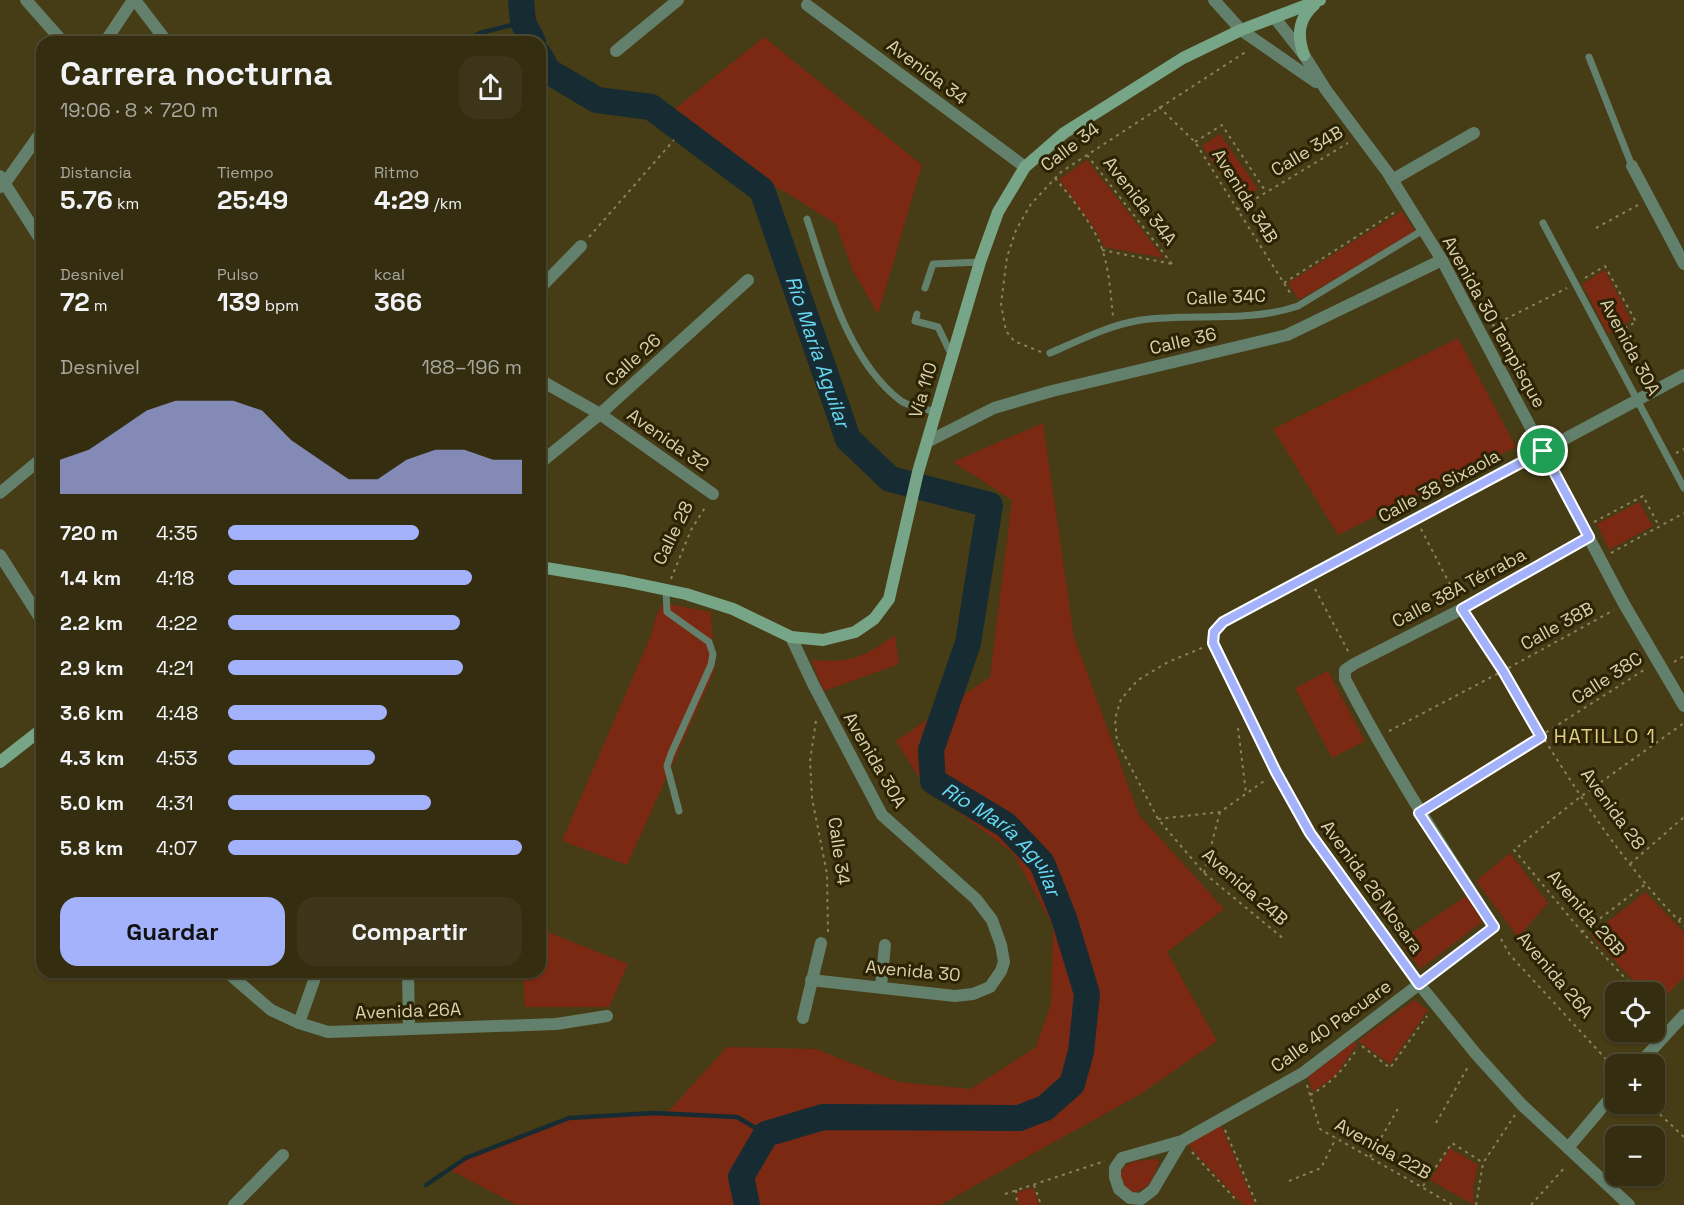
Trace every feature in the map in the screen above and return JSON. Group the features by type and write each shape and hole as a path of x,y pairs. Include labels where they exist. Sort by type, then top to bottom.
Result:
{"main road":[{"name":"Vía 110","path":"546,568 666,590 733,609 791,637 823,640 855,632 874,619 889,599 918,472 980,262 998,212 1025,167 1064,133 1183,58 1241,30 1321,0"},
{"path":"1304,55 1299,42 1299,29 1304,16 1321,0"},
{"path":"0,762 36,734"}],"street":[{"path":"26,0 58,36"},
{"path":"109,36 134,0 161,36"},
{"path":"616,51 678,0"},
{"name":"Avenida 30 Tempisque","path":"1214,0 1241,30 1291,63 1326,90"},
{"name":"Avenida 34","path":"807,5 1025,167"},
{"name":"Avenida 30 Tempisque","path":"1274,17 1304,55 1326,90 1392,180 1442,260 1624,604 1656,662 1684,706"},
{"path":"1392,180 1474,133"},
{"path":"36,139 2,182 36,233"},
{"path":"1632,166 1684,264"},
{"path":"546,282 581,246"},
{"name":"Calle 36","path":"927,442 994,408 1287,335 1442,260"},
{"name":"Calle 26","path":"546,458 600,414 748,280"},
{"name":"Calle 38 Sixaola","path":"1214,638 1223,622 1684,375"},
{"name":"Avenida 32","path":"546,383 600,414 713,494"},
{"path":"0,493 36,465"},
{"name":"Calle 38A Térraba","path":"1350,667 1462,609 1587,532"},
{"path":"0,555 36,612"},
{"name":"Avenida 30A","path":"791,637 813,684 882,815 976,899 992,920 1002,945 1004,962 1002,971"},
{"name":"Avenida 26 Nosara","path":"1214,638 1276,772 1310,833 1419,984 1476,1054 1522,1105 1629,1205"},
{"path":"1350,667 1345,679 1376,738 1419,813 1494,927"},
{"name":"Calle 40 Pacuare","path":"1122,1158 1182,1141 1303,1073 1494,927"},
{"path":"803,1018 821,943"},
{"path":"881,986 885,945"},
{"name":"Avenida 30","path":"812,980 955,996 974,994 990,987 1002,971"},
{"name":"Avenida 26A","path":"234,978 271,1010 299,1023 328,1032 556,1024 607,1016"},
{"path":"299,1023 315,978"},
{"path":"408,978 409,1028"},
{"path":"1648,1054 1684,1015"},
{"path":"1572,1151 1605,1106"},
{"path":"1122,1158 1115,1168 1114,1177 1119,1189 1130,1198 1141,1199 1153,1190 1182,1141"},
{"path":"234,1205 283,1155"}],"lane":[{"path":"1589,57 1632,166"},
{"path":"807,219 826,278 867,366 902,402 936,412"},
{"name":"Avenida 30A","path":"1543,223 1684,488"},
{"name":"Calle 34C","path":"1050,353 1114,325 1180,316 1277,313 1298,306 1423,230"},
{"path":"925,288 933,264 980,262"},
{"path":"917,314 915,321 938,327 952,357"},
{"path":"666,590 667,612 709,642 713,654 711,665 667,766 680,811"}],"path":[{"name":"Calle 34","path":"1050,353 1037,351 1014,341 1006,331 1002,304 1007,257 1016,230 1031,204 1055,178 1087,154 1260,43"},
{"name":"Avenida 34B","path":"1159,107 1195,142 1298,306"},
{"path":"1195,142 1222,125 1266,192"},
{"name":"Calle 34B","path":"1237,210 1360,135"},
{"path":"581,246 674,141"},
{"name":"Avenida 34A","path":"1087,154 1172,264 1102,250"},
{"path":"1055,178 1074,201 1102,250 1114,325"},
{"path":"1596,228 1649,200"},
{"path":"1284,283 1407,205"},
{"path":"1481,331 1576,284 1605,266 1636,322 1606,339"},
{"name":"Calle 28","path":"666,590 691,530 713,494"},
{"path":"1587,532 1643,496 1659,526"},
{"path":"1600,559 1684,513"},
{"name":"Avenida 28","path":"1416,519 1462,609 1580,797 1629,864 1684,926"},
{"path":"1308,575 1350,667"},
{"name":"Calle 38B","path":"1376,738 1624,604"},
{"name":"Avenida 24B","path":"1214,638 1138,680 1121,699 1115,719 1117,741 1158,819 1204,873 1285,940"},
{"name":"Calle 38C","path":"1419,813 1656,662"},
{"name":"Calle 34","path":"817,714 810,761 813,798 827,874 828,939 821,943"},
{"path":"1580,797 1684,723"},
{"path":"1238,728 1246,794"},
{"path":"1158,819 1220,812 1276,772"},
{"name":"Avenida 26B","path":"1580,797 1514,850 1582,932 1630,982"},
{"path":"1204,873 1220,812"},
{"path":"1629,864 1684,817"},
{"path":"1582,932 1647,884"},
{"path":"1679,920 1684,915"},
{"name":"Avenida 26A","path":"1494,927 1510,955 1605,1058"},
{"path":"1310,1095 1327,1085 1335,1077 1360,1044 1390,1068 1435,1004"},
{"path":"1436,1123 1476,1054"},
{"name":"Avenida 22B","path":"1303,1073 1320,1129 1453,1205"},
{"path":"1476,1205 1483,1162 1522,1105"},
{"path":"1370,1157 1399,1107"},
{"path":"1660,1114 1684,1137"},
{"path":"1221,1120 1257,1205"},
{"path":"1289,1181 1321,1168 1336,1138"},
{"path":"1182,1141 1237,1202"},
{"path":"1423,1186 1452,1143 1483,1162"},
{"path":"1531,1205 1572,1151"},
{"path":"1005,1194 1105,1160 1122,1158"},
{"path":"1034,1184 1041,1205"},
{"path":"1016,1190 1017,1205"}],"shaded area":[{"path":"764,37 922,165 878,314 852,269 836,224 787,193 761,180 671,112"},
{"path":"1220,134 1258,189 1238,200 1202,146"},
{"path":"1087,160 1164,258 1104,247 1097,232 1059,179"},
{"path":"1402,211 1415,232 1299,300 1288,283"},
{"path":"1605,270 1631,320 1608,334 1582,284"},
{"path":"1458,338 1516,447 1338,535 1273,429"},
{"path":"1043,423 1074,637 1139,815 1224,909 1167,952 1217,1041 1139,1095 940,1205 517,1205 446,1168 570,1119 666,1114 727,1047 816,1049 898,1082 971,1089 1036,1047 1051,1004 1053,926 1013,853 925,787 896,741 990,677 1012,500 953,462"},
{"path":"1639,502 1653,526 1609,550 1597,524"},
{"path":"664,603 711,612 714,672 627,865 562,841 652,633 656,616"},
{"path":"895,635 899,664 824,691 811,660 836,661 856,657 874,649"},
{"path":"1328,671 1365,741 1332,758 1295,688"},
{"path":"1510,853 1548,903 1518,937 1476,881"},
{"path":"1645,892 1684,932 1684,977 1665,997 1665,982 1635,982 1591,935"},
{"path":"1466,896 1482,922 1420,969 1400,941"},
{"path":"546,931 628,964 609,1007 525,1007 523,978 546,978"},
{"path":"1414,1000 1428,1010 1390,1064 1358,1041"},
{"path":"1354,1042 1357,1045 1334,1077 1312,1092 1308,1077"},
{"path":"1221,1125 1255,1205 1243,1205 1188,1145"},
{"path":"1450,1148 1478,1165 1473,1189 1474,1205 1430,1180"},
{"path":"1157,1159 1159,1162 1150,1183 1143,1189 1131,1193 1122,1178 1124,1167 1134,1162"},
{"path":"1033,1188 1039,1205 1018,1205 1017,1192"}],"waterway":[{"name":"Río María Aguilar","path":"521,0 523,22 530,36"},
{"path":"474,36 523,22"},
{"name":"Río María Aguilar","path":"546,67 548,71 597,100 651,107 762,190 848,439 890,479 990,505 968,643 931,750 933,781 1006,825 1042,863 1064,918 1087,994 1081,1052 1072,1084 1045,1108 1019,1118 823,1117 766,1134 741,1177 747,1205"},
{"path":"426,1185 466,1158 569,1118 654,1113 737,1117 766,1134"}],"district":[{"name":"HATILLO 1","path":"1605,736"}],"route":[{"path":"1543,451 1589,537 1462,609 1503,671 1541,737 1419,813 1494,927 1419,984 1310,833 1276,772 1213,643 1214,632 1223,622 1308,575 1543,451"}]}
